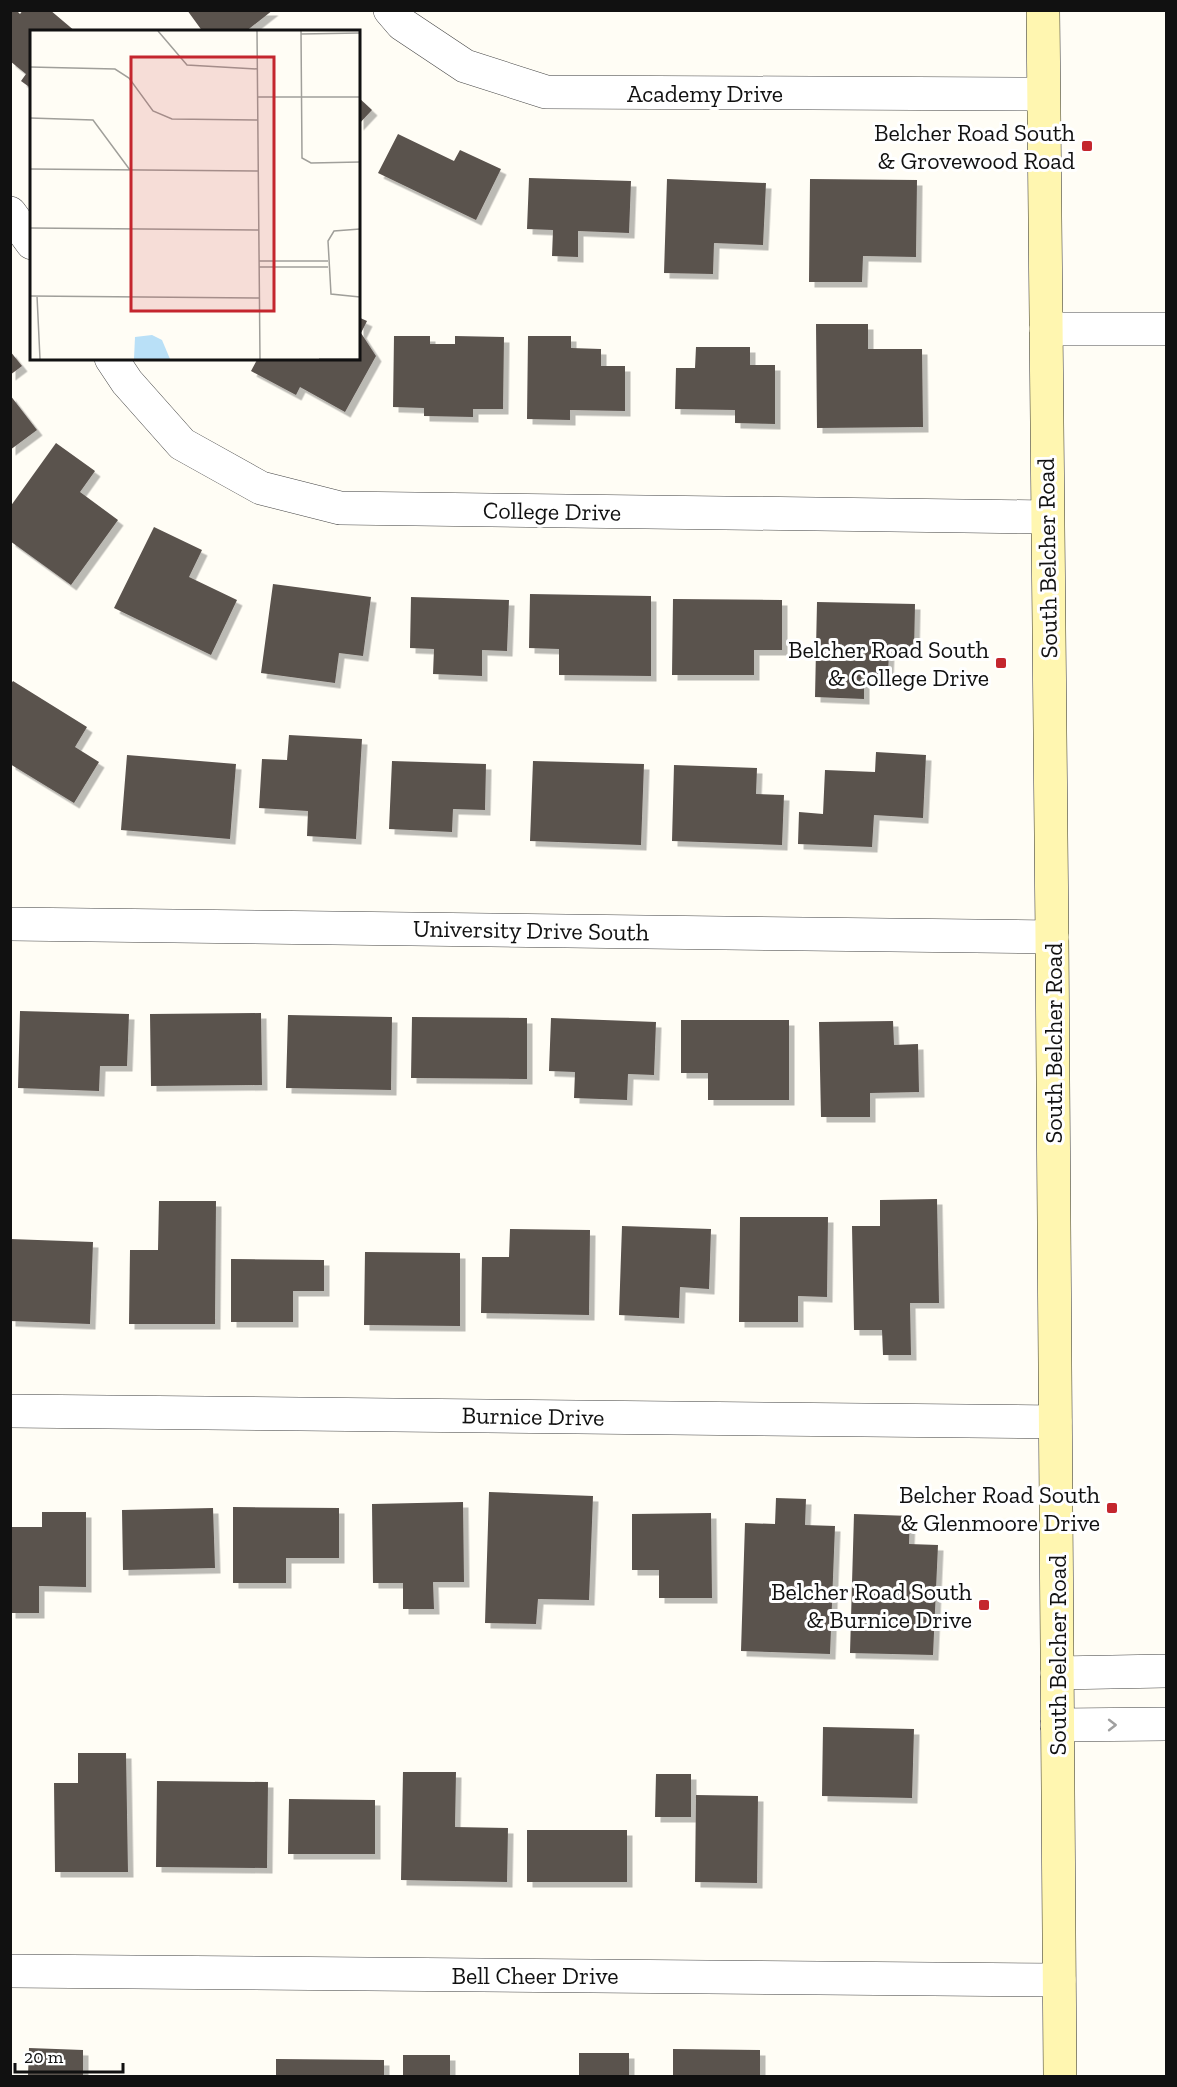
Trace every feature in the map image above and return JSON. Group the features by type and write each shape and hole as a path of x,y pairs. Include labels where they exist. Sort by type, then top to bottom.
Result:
{"main road":[{"name":"South Belcher Road","path":"1042,10 1052,937 1060,2076"}],"street":[{"name":"Academy Drive","path":"390,10 402,24 465,66 546,92 1043,94"},
{"path":"10,213 30,240"},
{"path":"1046,329 1167,329"},
{"name":"College Drive","path":"112,360 127,381 182,444 261,488 340,508 1047,517"},
{"name":"University Drive South","path":"10,924 1052,937"},
{"name":"Burnice Drive","path":"10,1411 1055,1422"},
{"path":"1057,1672 1167,1671"},
{"path":"1057,1725 1167,1724"},
{"name":"Bell Cheer Drive","path":"10,1971 1059,1980"}],"building":[{"path":"10,10 16,10 20,14 23,10 50,10 74,30 30,30 30,88 21,81 26,74 10,61"},
{"path":"187,10 273,10 248,30 202,30"},
{"path":"360,99 372,110 360,123"},
{"path":"398,134 454,161 460,150 501,169 476,220 378,173"},
{"path":"529,178 631,181 629,233 578,231 578,257 552,256 553,230 527,229"},
{"path":"667,179 766,183 763,245 714,243 713,274 664,273"},
{"path":"810,179 917,180 916,257 863,256 862,282 809,282"},
{"path":"360,318 367,321 361,333 376,356 345,412 300,387 296,395 251,371 257,360 360,360"},
{"path":"816,324 868,324 868,349 922,349 923,427 817,428"},
{"path":"394,336 430,336 430,344 455,344 455,336 504,337 503,409 473,409 473,417 424,416 424,408 393,407"},
{"path":"528,336 571,336 571,348 601,349 601,366 625,366 625,411 570,410 570,420 527,419"},
{"path":"696,347 750,347 750,365 775,365 775,424 735,423 735,410 675,409 676,368 695,368"},
{"path":"10,351 22,366 10,375"},
{"path":"10,395 37,430 10,450"},
{"path":"56,443 95,471 80,492 118,520 71,585 10,541 10,507"},
{"path":"154,527 202,550 189,577 237,600 211,655 114,608"},
{"path":"273,584 371,597 363,656 339,653 335,683 261,673"},
{"path":"530,594 651,596 651,676 559,675 559,649 529,648"},
{"path":"411,597 509,600 507,651 482,650 482,676 433,674 434,649 410,648"},
{"path":"673,599 782,600 782,650 754,650 754,675 672,675"},
{"path":"817,602 915,604 914,652 889,651 888,675 864,674 864,699 815,697"},
{"path":"13,681 87,727 75,747 99,762 74,803 10,764 10,685"},
{"path":"289,735 362,739 356,839 307,836 308,811 259,808 262,759 287,760"},
{"path":"876,752 926,755 923,818 874,815 872,847 798,844 799,812 823,814 825,770 875,772"},
{"path":"127,755 236,764 230,839 121,830"},
{"path":"392,761 486,764 485,810 453,809 452,832 389,829"},
{"path":"533,761 644,764 641,845 530,841"},
{"path":"674,765 757,768 756,794 784,795 782,845 672,841"},
{"path":"20,1011 129,1014 127,1066 100,1066 99,1091 18,1088"},
{"path":"261,1013 262,1085 151,1086 150,1014"},
{"path":"288,1015 392,1017 391,1090 286,1088"},
{"path":"412,1017 527,1018 527,1079 411,1078"},
{"path":"551,1018 656,1022 654,1075 628,1074 627,1100 574,1098 575,1072 549,1071"},
{"path":"681,1020 789,1020 789,1100 708,1100 708,1073 681,1073"},
{"path":"893,1021 894,1045 918,1044 919,1092 870,1093 870,1117 821,1117 819,1022"},
{"path":"937,1199 939,1303 910,1303 911,1355 883,1355 882,1330 854,1330 852,1226 880,1226 880,1200"},
{"path":"159,1201 216,1201 215,1324 129,1324 130,1250 158,1250"},
{"path":"740,1217 828,1217 827,1297 798,1296 798,1322 739,1322"},
{"path":"622,1226 711,1229 709,1289 680,1287 679,1318 619,1315"},
{"path":"510,1229 590,1230 589,1315 481,1313 482,1257 509,1257"},
{"path":"10,1239 93,1242 90,1324 10,1321"},
{"path":"365,1252 460,1253 460,1326 364,1325"},
{"path":"231,1259 324,1260 324,1291 293,1291 293,1322 231,1322"},
{"path":"489,1492 593,1496 589,1600 538,1599 536,1624 485,1623"},
{"path":"776,1498 806,1499 805,1525 835,1526 830,1654 741,1651 745,1523 775,1524"},
{"path":"463,1502 464,1582 433,1582 434,1609 403,1609 403,1583 373,1583 372,1504"},
{"path":"233,1507 339,1508 339,1558 286,1558 286,1583 233,1583"},
{"path":"213,1508 215,1568 123,1570 122,1510"},
{"path":"42,1512 86,1512 86,1587 39,1586 39,1613 10,1613 10,1527 42,1527"},
{"path":"711,1513 712,1598 659,1598 659,1570 632,1570 632,1514"},
{"path":"854,1514 910,1516 909,1544 938,1545 933,1655 850,1653"},
{"path":"823,1727 914,1729 912,1798 822,1796"},
{"path":"78,1753 126,1753 128,1872 55,1872 54,1783 78,1783"},
{"path":"403,1772 456,1772 455,1827 508,1828 507,1882 401,1880"},
{"path":"656,1774 691,1774 691,1817 655,1817"},
{"path":"157,1781 268,1782 267,1868 156,1867"},
{"path":"696,1795 758,1796 757,1883 695,1882"},
{"path":"289,1799 375,1800 375,1854 288,1854"},
{"path":"527,1830 627,1830 627,1882 527,1882"},
{"path":"29,2048 83,2050 83,2076 28,2076"},
{"path":"673,2049 760,2050 760,2076 673,2076"},
{"path":"579,2053 629,2053 629,2076 579,2076"},
{"path":"403,2055 450,2055 450,2076 403,2076"},
{"path":"276,2059 384,2060 384,2076 276,2076"}],"place":[{"name":"Belcher Road South & Grovewood Road","path":"1087,146"},
{"name":"Belcher Road South & College Drive","path":"1001,663"},
{"name":"Belcher Road South & Glenmoore Drive","path":"1112,1508"},
{"name":"Belcher Road South & Burnice Drive","path":"984,1605"}]}
